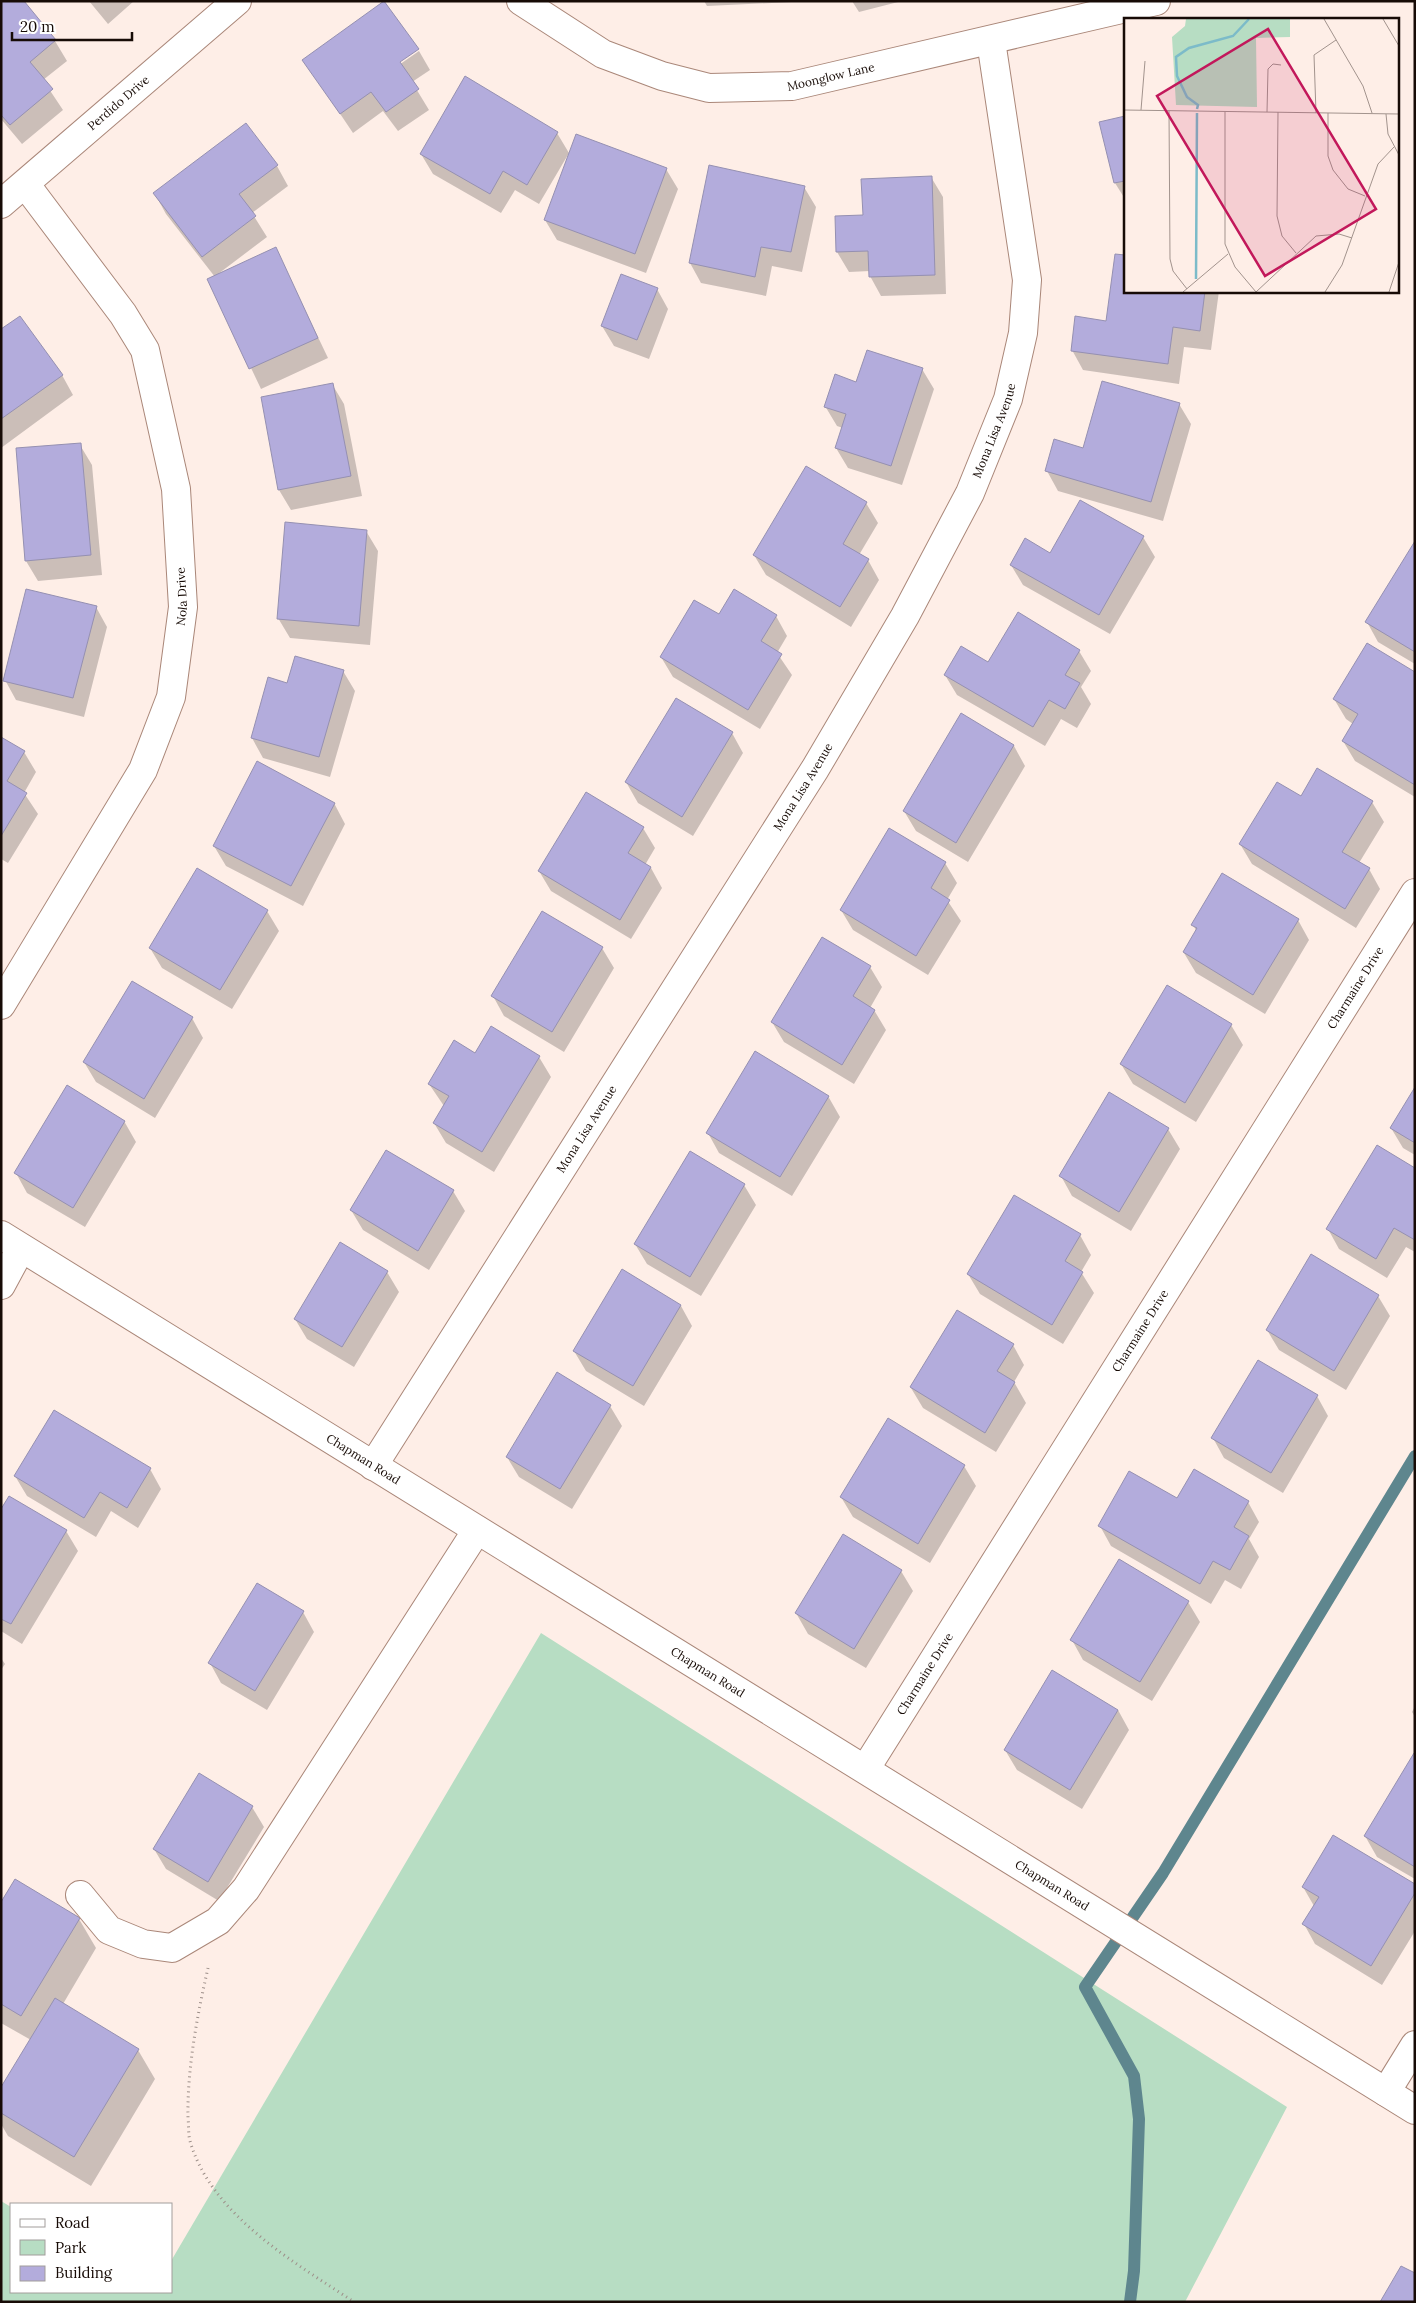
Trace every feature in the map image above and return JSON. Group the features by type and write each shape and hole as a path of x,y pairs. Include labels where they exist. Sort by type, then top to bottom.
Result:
{"street":[{"name":"Perdido Drive","path":"1,204 26,185 237,1"},
{"name":"Moonglow Lane","path":"521,1 603,54 662,76 709,88 792,86 1156,1"},
{"name":"Mona Lisa Avenue","path":"373,1466 815,769 904,616 970,493 1008,399 1023,333 1027,280 991,40"},
{"name":"Nola Drive","path":"1,1005 142,770 172,697 183,607 176,489 145,350 123,314 26,185"},
{"name":"Charmaine Drive","path":"866,1768 1415,893"},
{"name":"Chapman Road","path":"11,1241 373,1466 866,1768 1415,2110"},
{"path":"1,1285 11,1241"},
{"path":"80,1895 109,1930 143,1944 172,1948 218,1922 246,1889 477,1530"},
{"path":"1386,2092 1415,2045"}],"path":[{"path":"218,1922 203,1988 194,2051 188,2101 189,2140 207,2179 230,2212 262,2238 354,2302"}],"green space":[{"path":"541,1633 1287,2107 1185,2302 1,2302 1,2201 10,2206 10,2293 172,2293 172,2259"}],"building":[{"path":"1,1 24,1 56,40 30,62 53,89 10,125 1,115"},
{"path":"384,1 419,49 400,62 419,89 386,112 371,92 340,114 302,60"},
{"path":"465,76 558,132 527,185 503,171 490,194 420,154"},
{"path":"1124,116 1124,181 1114,183 1099,122"},
{"path":"246,123 278,165 239,194 256,216 202,257 153,193"},
{"path":"576,134 667,168 635,254 544,220"},
{"path":"709,165 805,186 791,252 761,247 755,277 689,263"},
{"path":"932,176 935,275 869,277 868,251 836,252 835,216 863,215 861,179"},
{"path":"276,247 318,338 249,369 207,279"},
{"path":"1115,254 1124,255 1124,292 1205,292 1200,331 1173,327 1168,364 1071,351 1075,316 1106,321"},
{"path":"621,274 658,288 637,340 601,326"},
{"path":"20,316 63,375 1,419 1,329"},
{"path":"867,350 923,368 891,466 835,448 846,414 824,407 835,374 856,382"},
{"path":"1102,381 1180,403 1151,502 1045,471 1054,439 1083,448"},
{"path":"333,383 351,476 278,490 261,397"},
{"path":"81,443 91,555 25,561 16,448"},
{"path":"806,466 867,502 843,544 869,559 840,607 753,555"},
{"path":"1080,500 1144,536 1099,615 1010,565 1025,538 1050,553"},
{"path":"285,522 367,530 359,626 277,619"},
{"path":"1415,541 1415,652 1365,622"},
{"path":"26,589 97,606 73,698 3,681"},
{"path":"734,589 777,615 761,641 782,654 748,710 660,657 694,600 719,614"},
{"path":"1018,612 1080,650 1065,675 1080,683 1065,709 1049,700 1033,727 944,675 961,646 988,662"},
{"path":"1367,643 1415,672 1415,785 1342,741 1358,714 1333,699"},
{"path":"295,656 344,670 319,757 251,738 268,677 287,683"},
{"path":"676,698 733,732 682,817 625,782"},
{"path":"961,713 1014,745 956,843 903,811"},
{"path":"1,737 25,751 7,781 27,793 1,836"},
{"path":"257,761 335,803 291,886 213,846"},
{"path":"1317,768 1373,801 1342,852 1370,868 1345,909 1239,844 1277,782 1301,796"},
{"path":"586,792 644,827 628,853 651,867 620,920 538,871"},
{"path":"889,828 946,862 931,888 950,900 916,956 840,910"},
{"path":"197,868 268,910 220,990 149,948"},
{"path":"1222,873 1299,919 1253,995 1183,952 1197,928 1191,925"},
{"path":"542,911 603,947 552,1032 491,996"},
{"path":"822,937 871,966 853,996 875,1010 842,1065 771,1022"},
{"path":"132,981 193,1017 144,1099 83,1062"},
{"path":"1167,985 1232,1024 1185,1103 1120,1064"},
{"path":"491,1026 540,1056 482,1152 433,1123 449,1096 428,1084 454,1040 475,1053"},
{"path":"755,1051 829,1096 780,1177 706,1133"},
{"path":"67,1085 125,1121 73,1208 14,1173"},
{"path":"1415,1087 1415,1143 1390,1128"},
{"path":"1109,1092 1169,1128 1119,1212 1059,1176"},
{"path":"1377,1145 1415,1168 1415,1240 1394,1228 1376,1259 1326,1229"},
{"path":"386,1150 454,1190 418,1251 350,1210"},
{"path":"690,1151 745,1184 690,1277 634,1244"},
{"path":"1014,1195 1081,1234 1065,1261 1083,1272 1052,1325 967,1274"},
{"path":"340,1242 388,1271 342,1347 294,1319"},
{"path":"1311,1254 1379,1295 1334,1371 1266,1330"},
{"path":"622,1269 681,1305 633,1386 573,1351"},
{"path":"957,1310 1014,1344 997,1371 1015,1382 985,1433 910,1387"},
{"path":"1258,1360 1318,1395 1271,1473 1211,1438"},
{"path":"557,1372 611,1405 560,1489 506,1457"},
{"path":"54,1410 151,1468 127,1508 100,1492 84,1518 14,1476"},
{"path":"888,1418 965,1465 918,1544 840,1497"},
{"path":"1194,1469 1249,1501 1234,1527 1249,1536 1230,1570 1213,1561 1200,1584 1098,1526 1129,1471 1177,1498"},
{"path":"9,1496 67,1530 11,1624 1,1619 1,1509"},
{"path":"843,1534 902,1570 854,1649 795,1613"},
{"path":"1119,1559 1189,1601 1140,1682 1070,1640"},
{"path":"257,1583 304,1611 255,1691 208,1663"},
{"path":"1052,1670 1118,1710 1070,1790 1004,1750"},
{"path":"1415,1753 1415,1867 1364,1836"},
{"path":"199,1773 253,1806 208,1882 153,1849"},
{"path":"1333,1835 1415,1884 1415,1893 1371,1966 1302,1924 1319,1897 1302,1887"},
{"path":"15,1879 80,1918 21,2016 1,2004 1,1902"},
{"path":"55,1998 139,2049 74,2157 1,2113 1,2087"},
{"path":"1401,2266 1415,2273 1415,2302 1380,2302"}],"waterway":[{"path":"1130,2302 1134,2271 1139,2119 1134,2076 1085,1987 1163,1873 1415,1456"}]}
